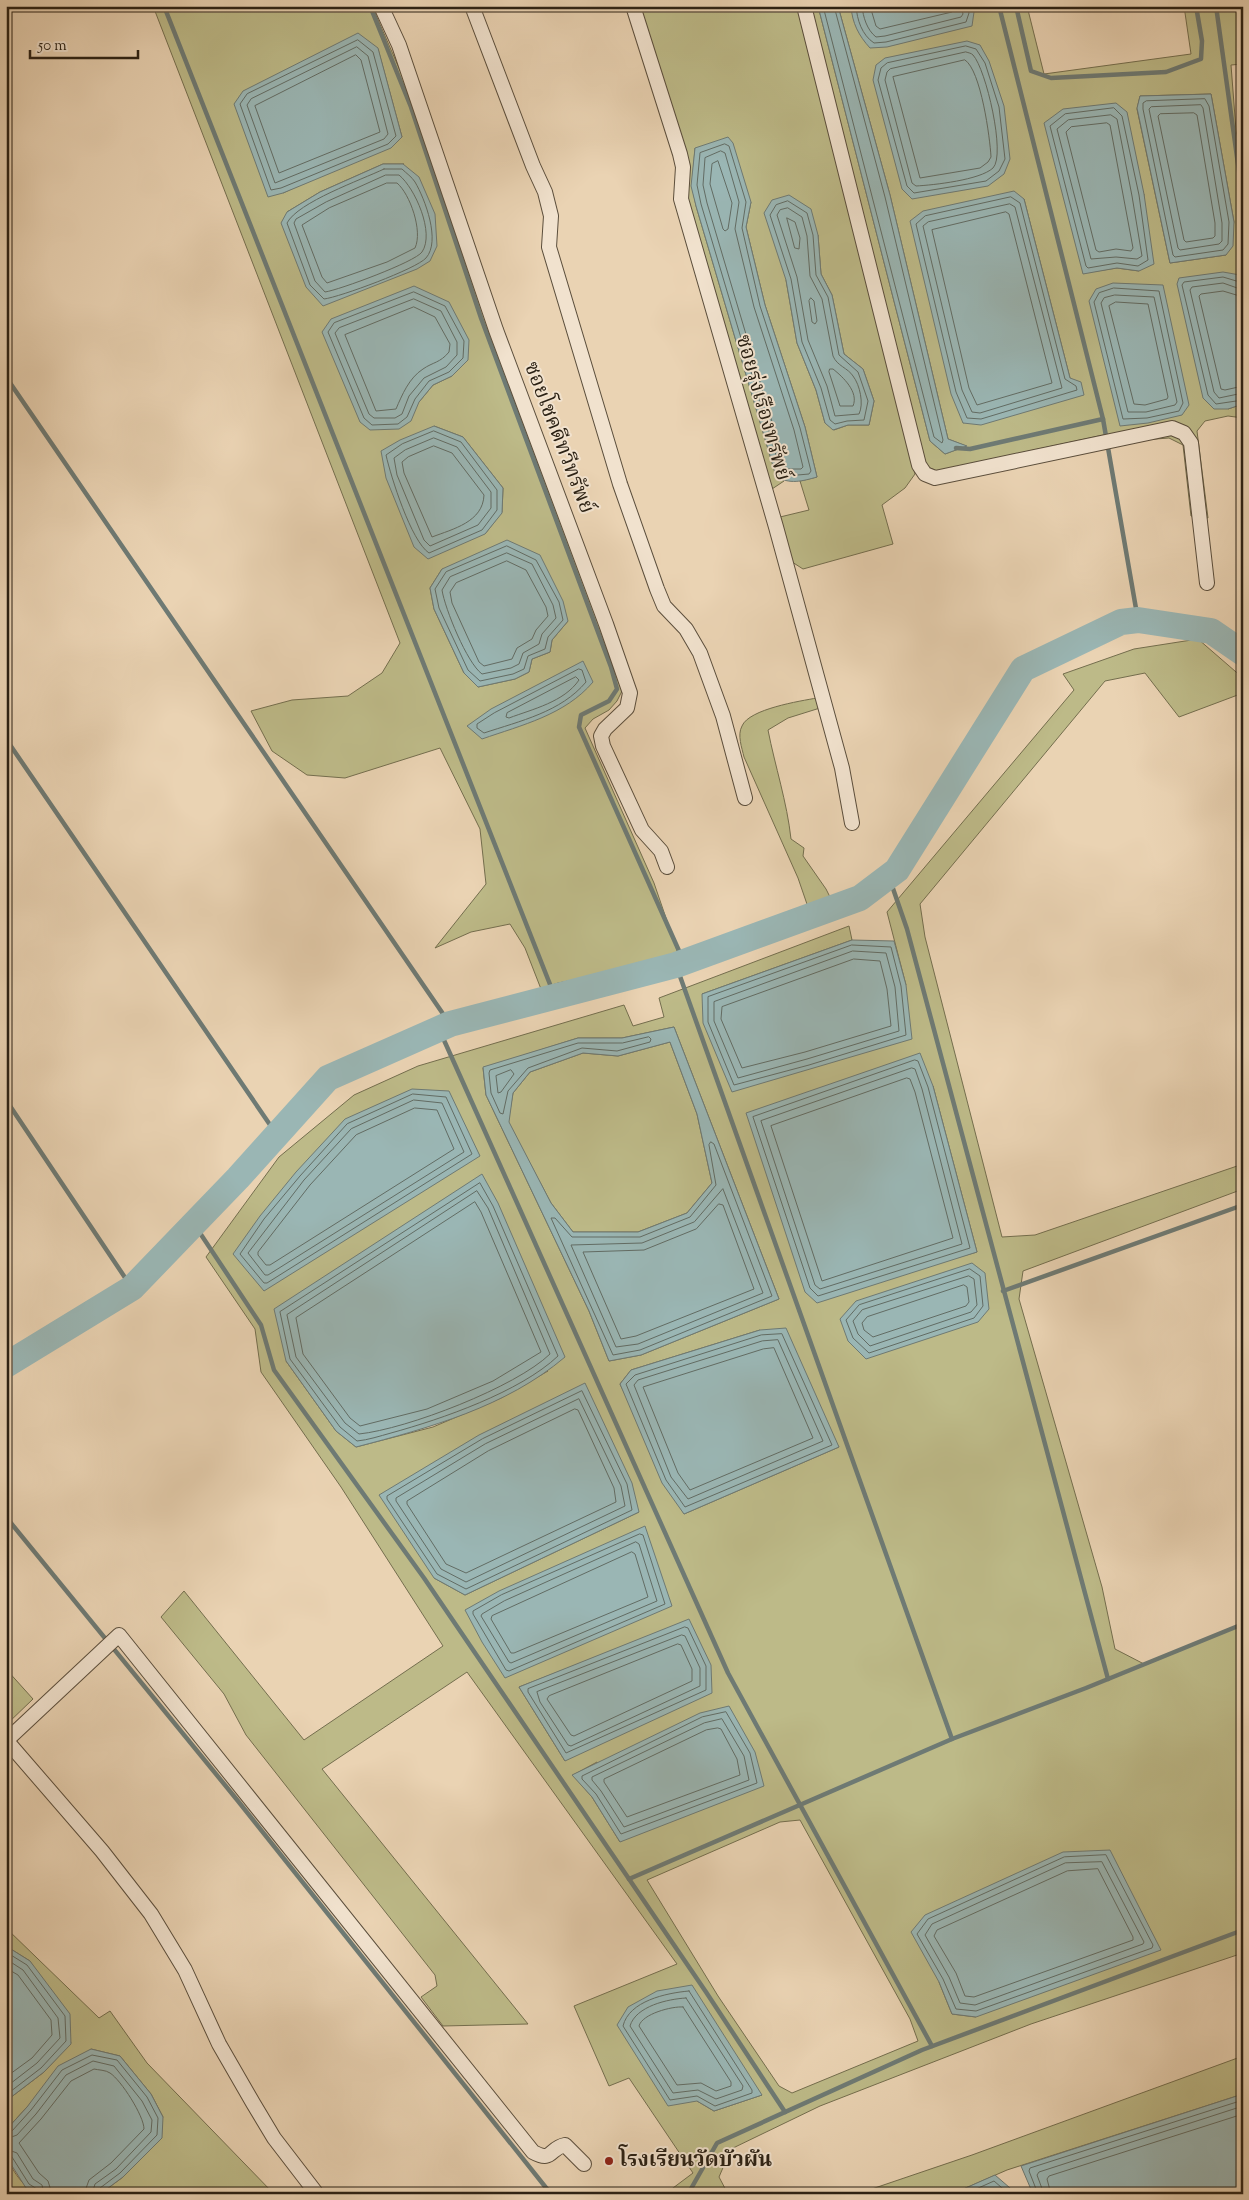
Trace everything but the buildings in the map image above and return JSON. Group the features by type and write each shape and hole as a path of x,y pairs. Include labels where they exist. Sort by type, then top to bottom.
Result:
{"street":[{"name":"ซอยโชคดีทวีทรัพย์","path":"381,6 399,45 496,330 600,607 630,693 627,708 605,729 601,736 603,746 642,830 661,851 667,867"},
{"path":"472,6 533,166 545,192 551,216 549,246 620,484 664,606 686,629 700,653 723,716 745,798"},
{"name":"ซอยรุ่งเรืองทรัพย์","path":"633,6 680,154 682,167 681,199 776,528 842,768 852,823"},
{"path":"804,6 919,465 926,474 935,478 1172,428 1184,433 1191,443 1207,583"},
{"path":"318,2194 274,2138 252,2103 219,2044 184,1970 151,1914 102,1852 7,1740 119,1635 533,2152 547,2157 562,2145 565,2145 584,2164"}],"shaded area":[{"path":"153,6 372,6 412,98 623,689 617,701 609,710 593,719 585,728 654,883 680,959 558,983 541,989 525,948 510,924 471,932 435,948 486,884 480,829 440,748 345,778 307,775 272,751 251,711 292,700 348,696 382,673 400,643","holes":["378,49 402,137 283,193","383,164 404,164 287,212 320,192","414,287 452,376 433,385 419,402 379,301","434,426 463,437 503,488 502,512 485,534","442,569 568,621 552,640 550,652 532,659 529,672 515,679 478,687 464,673 434,609 430,588"]},
{"path":"640,6 797,6 915,474 905,488 882,505 893,544 803,569 789,560 780,517 809,510 800,481 817,477 805,427 765,305 746,227 751,202 695,148 692,186 696,206 776,476 784,481 772,489 706,277","holes":["818,235 821,274 832,295 844,354 863,369 874,401 869,425 848,425 834,430 825,423 816,390 797,343 786,280"]},
{"path":"807,6 818,6 930,441 945,454 966,446 948,439 890,195 838,6 1027,6 1044,74 1191,54 1184,6 1243,6 1243,64 1231,65 1236,130 1243,174 1243,287 1240,275 1228,409 1243,404 1243,418 1228,416 1205,421 1197,431 1208,518 1191,516 1183,445 1169,438 1130,441 1113,446 1108,434 937,471 926,466","holes":["1211,94 1234,222 1226,255 1170,263 1137,109 1140,96","1144,194 1139,271 1117,268 1083,273","1024,199 1070,378 963,423"]},
{"path":"1198,639 1243,678 1243,693 1179,717 1145,673 1105,681 920,904 925,937 1002,1237 1035,1235 1243,1164 1243,1189 1023,1271 1019,1299 1102,1587 1115,1649 1144,1664 1243,1623 1243,1953 1031,2024 820,2106 731,2149 719,2177 728,2194 665,2194 693,2173 629,2078 609,2086 574,2006 677,1964 467,1672 322,1769 528,2024 443,2026 421,1997 437,1986 435,1975 246,1735 224,1694 161,1617 184,1591 304,1740 443,1646 341,1487 261,1372 255,1329 206,1257 279,1157 354,1095 418,1066 624,1005 633,1026 664,1017 659,998 849,926 852,940 702,994 906,985 887,912 1074,690 1063,674 1134,649","holes":["674,1027 779,1299 641,1355 609,1361 589,1311 486,1095 483,1068 578,1038 622,1038","933,1086 977,1252 921,1268","760,1330 839,1447 684,1514 620,1384 631,1370","286,1361 548,1371 501,1398 433,1427 356,1447 336,1431","639,1512 465,1595 434,1578","599,1656 565,1761 519,1687","597,1762 620,1842 592,1797 573,1775","800,1820 910,2019 918,2041 792,2093 779,2086 718,1996 647,1880 780,1822","939,1982 976,2017 952,2014","762,2095 714,2111 697,2101"]},
{"path":"817,698 820,708 788,718 768,730 787,811 791,839 804,848 803,856 826,889 833,903 809,910 798,878 744,757 740,733 742,726 747,720 764,710"},
{"path":"670,1042 697,1114 712,1183 687,1213 638,1232 573,1232 551,1203 508,1122 513,1093 530,1072 583,1053 618,1056"},
{"path":"6,1669 33,1699 6,1725"},
{"path":"6,1928 99,2018 110,2011 147,2063 274,2194 100,2194 123,2177 163,2117 151,2094 120,2056 91,2049 27,2107 6,2130 6,2101 44,2072 71,2043 30,1961 6,1946"},
{"path":"1243,2056 1243,2094 1007,2170 952,2194 857,2194 972,2155"},
{"path":"6,2148 12,2168 26,2186 36,2194 6,2194"}],"water":[{"path":"818,6 838,6 890,195 948,439 967,446 945,454 930,441"},
{"path":"851,6 972,6 974,12 972,26 887,47 870,48 857,29"},
{"path":"358,33 378,48 402,137 391,148 283,193 268,197 234,104 243,91"},
{"path":"967,41 980,45 989,61 1004,106 1010,159 1004,174 988,186 912,199 902,189 873,80 876,65 885,58"},
{"path":"1211,94 1234,222 1233,246 1226,255 1170,263 1137,108 1140,96"},
{"path":"1116,103 1127,112 1144,194 1154,264 1139,271 1117,268 1083,274 1044,123 1063,109"},
{"path":"728,137 733,143 751,202 746,227 765,305 805,427 817,477 807,480 786,481 776,476 691,186 695,148"},
{"path":"383,164 403,164 419,177 435,214 437,246 430,261 417,269 323,306 306,287 281,223 287,212 320,192"},
{"path":"1014,191 1024,199 1070,378 1081,382 1084,395 981,425 963,423 951,394 910,221 923,211"},
{"path":"789,195 811,209 818,235 821,274 832,295 844,354 863,369 874,401 869,425 848,425 833,430 825,423 816,390 797,343 786,280 764,213 772,200"},
{"path":"1223,272 1240,275 1243,287 1243,404 1228,409 1214,409 1203,398 1177,284 1179,278"},
{"path":"1113,283 1163,285 1189,405 1182,415 1148,423 1120,426 1089,301 1096,289"},
{"path":"414,286 449,302 469,340 468,360 452,376 433,385 419,402 411,421 399,429 370,430 360,422 322,332 331,319"},
{"path":"434,426 463,437 503,488 502,513 485,534 428,559 414,547 386,478 381,451 400,440"},
{"path":"507,540 540,555 563,601 568,621 552,640 550,652 532,659 529,672 515,679 478,687 464,673 434,609 430,588 442,569"},
{"path":"583,661 593,682 582,693 556,711 527,724 482,739 467,726 491,709"},
{"path":"852,940 894,941 906,985 912,1039 732,1092 703,1023 702,994"},
{"path":"674,1027 779,1299 641,1355 609,1361 589,1311 486,1095 483,1067 578,1038 622,1038","holes":["670,1042 697,1114 712,1183 687,1213 638,1232 573,1232 551,1203 509,1122 513,1093 530,1072 583,1053 618,1056"]},
{"path":"920,1053 933,1086 977,1252 817,1303 805,1292 746,1113"},
{"path":"412,1089 449,1091 480,1156 264,1291 233,1254 260,1216 296,1172 345,1119"},
{"path":"482,1174 498,1203 565,1357 518,1389 466,1414 356,1447 336,1431 286,1361 274,1309"},
{"path":"972,1263 985,1273 989,1309 978,1322 866,1359 848,1341 840,1319 856,1301"},
{"path":"786,1328 839,1447 684,1514 662,1483 620,1384 631,1370 760,1330"},
{"path":"585,1383 632,1483 639,1512 465,1595 434,1578 379,1495 479,1435"},
{"path":"645,1526 672,1606 505,1678 482,1642 465,1610 499,1591"},
{"path":"689,1619 711,1665 712,1693 565,1761 519,1687"},
{"path":"729,1706 755,1752 764,1786 620,1842 592,1797 572,1775 700,1713"},
{"path":"1110,1850 1161,1950 976,2017 952,2014 939,1982 911,1932 925,1915 1063,1852"},
{"path":"6,1946 30,1961 70,2014 71,2044 44,2072 6,2101"},
{"path":"692,1985 762,2095 714,2111 697,2101 668,2106 617,2025 628,2007 657,1991"},
{"path":"91,2049 120,2056 151,2094 163,2117 162,2138 123,2177 100,2194 36,2194 26,2188 7,2158 6,2130 27,2107 58,2066"},
{"path":"1243,2094 1243,2194 1033,2194 1021,2166"},
{"path":"995,2175 1017,2194 952,2194"}],"waterway":[{"path":"164,6 555,997"},
{"path":"370,6 411,107 481,318 611,667 617,689 609,701 581,715 579,727 684,962"},
{"path":"999,6 1103,419 1138,620"},
{"path":"1016,6 1031,71 1051,78 1166,72 1201,59 1202,41 1196,6"},
{"path":"1216,6 1243,200"},
{"path":"6,377 450,1024"},
{"path":"956,448 970,449 1103,419"},
{"path":"6,1365 132,1288 238,1178 328,1078 450,1024 676,965 860,898 897,870 1023,669 1121,622 1138,620 1211,631 1243,653"},
{"path":"6,739 277,1135"},
{"path":"889,877 907,929 1108,1679"},
{"path":"676,965 952,1739"},
{"path":"439,1029 728,1673 932,2046"},
{"path":"6,1100 132,1288"},
{"path":"1003,1291 1243,1205"},
{"path":"194,1224 261,1325 274,1370 424,1578 706,1992 785,2112"},
{"path":"6,1517 238,1801 551,2194"},
{"path":"629,1879 952,1739 1086,1688 1243,1624"},
{"path":"688,2194 717,2143 922,2050 1243,1930"}],"place":[{"name":"โรงเรียนวัดบัวผัน","path":"609,2161"}]}
